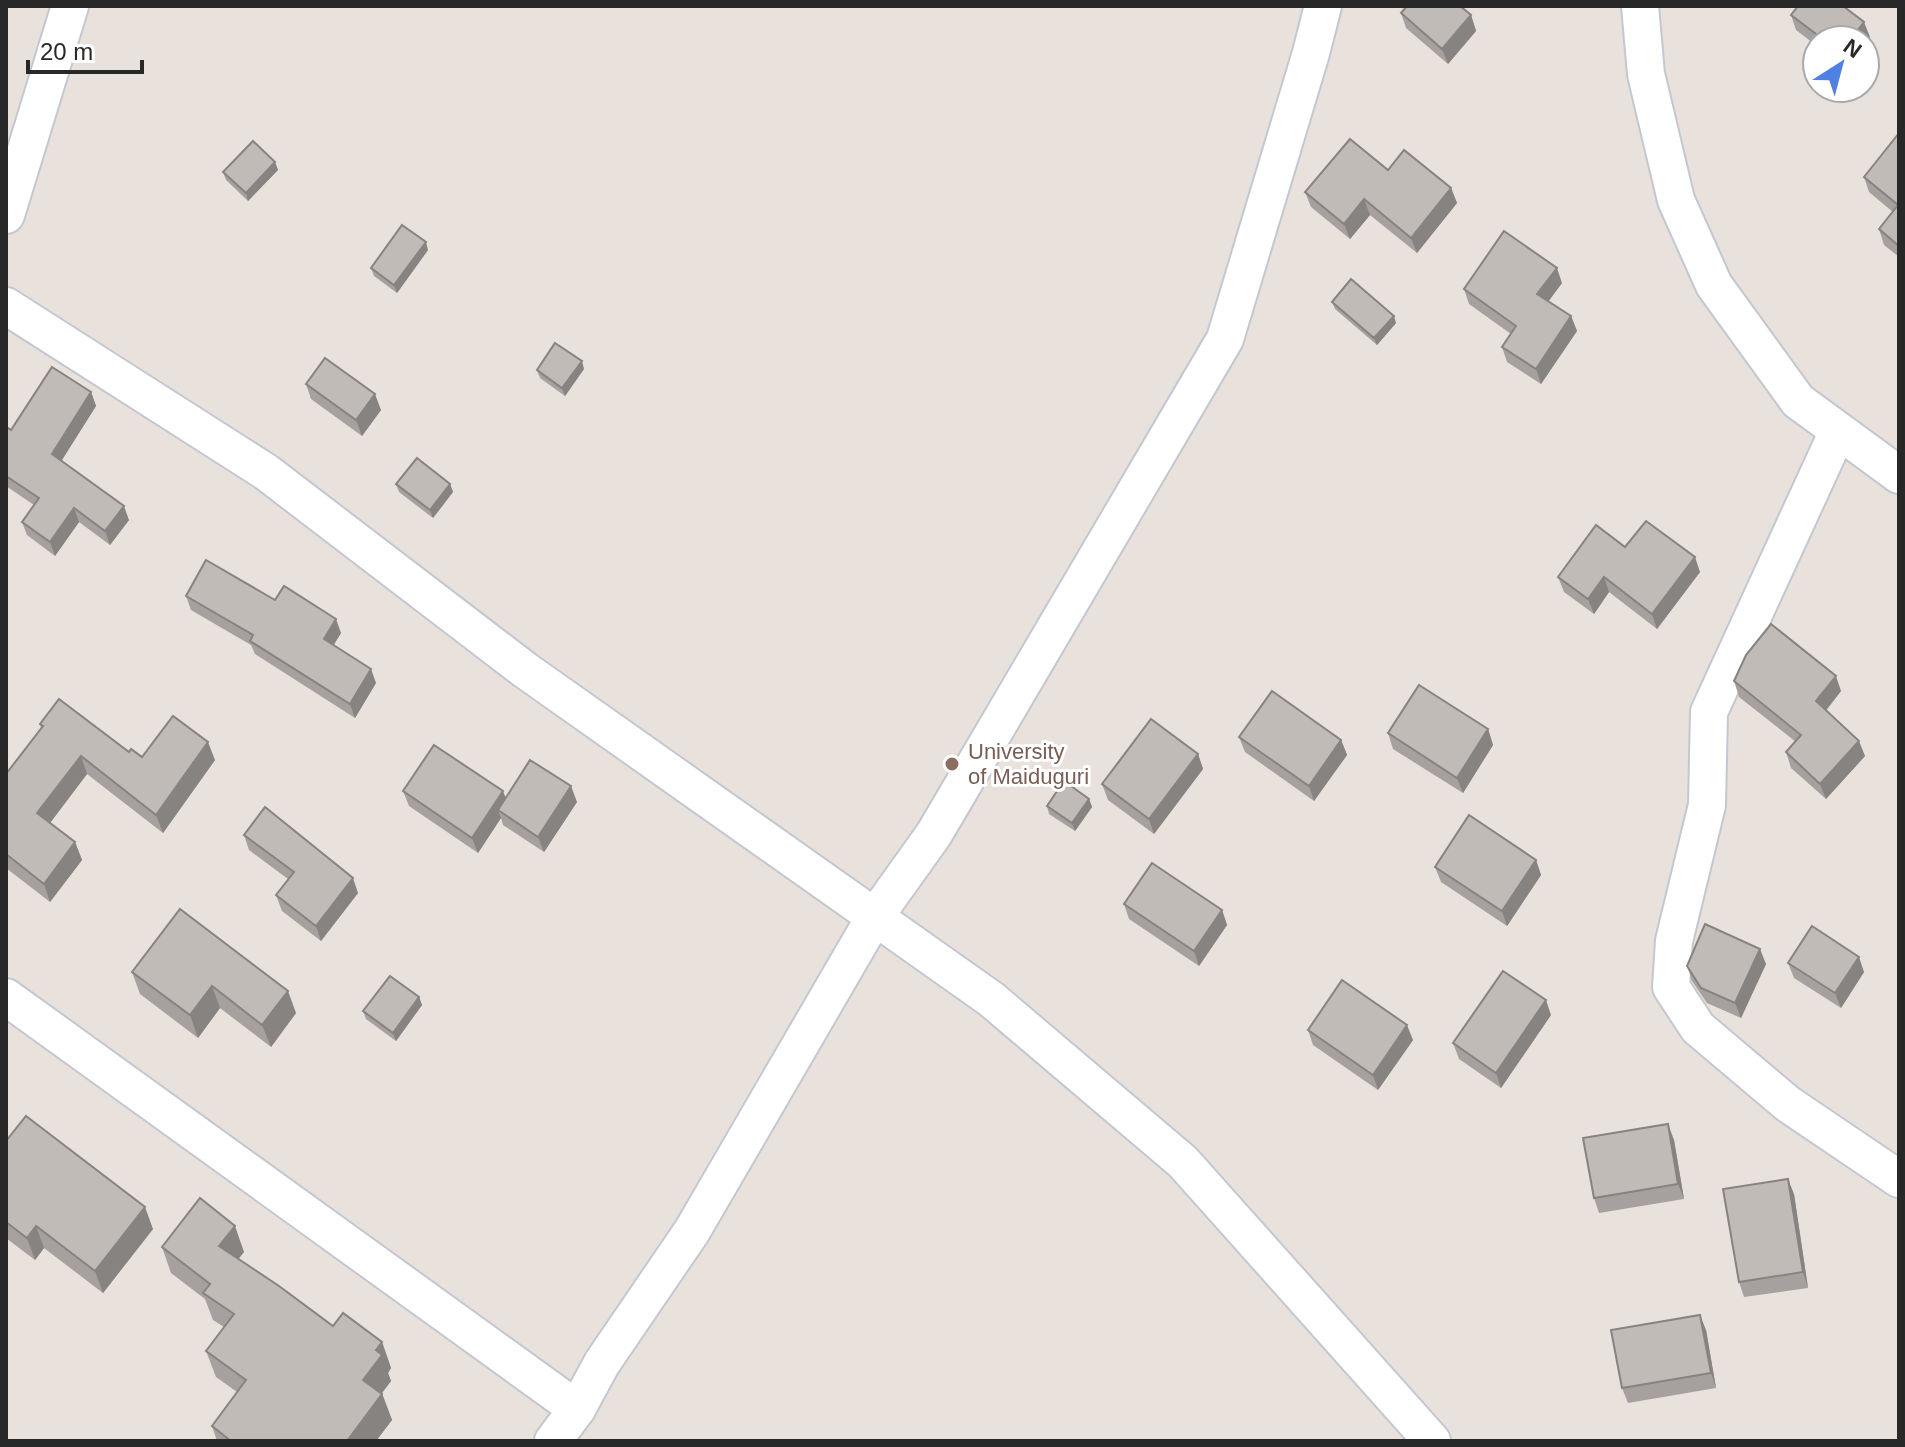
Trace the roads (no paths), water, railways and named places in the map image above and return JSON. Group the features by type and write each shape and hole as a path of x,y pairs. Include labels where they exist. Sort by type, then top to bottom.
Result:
{"street":[{"path":"6,215 70,6"},
{"path":"553,1441 692,1231 874,918 934,834 1225,339 1323,6"},
{"path":"1640,6 1646,74 1676,200 1714,285 1798,401 1899,475"},
{"path":"6,306 266,472 525,670 991,999 1183,1162 1432,1441"},
{"path":"1838,431 1709,712 1707,805 1674,941 1671,987 1698,1028 1788,1104 1899,1179"},
{"path":"6,997 577,1409"}],"place":[{"name":"University of Maiduguri","path":"952,764"}]}
